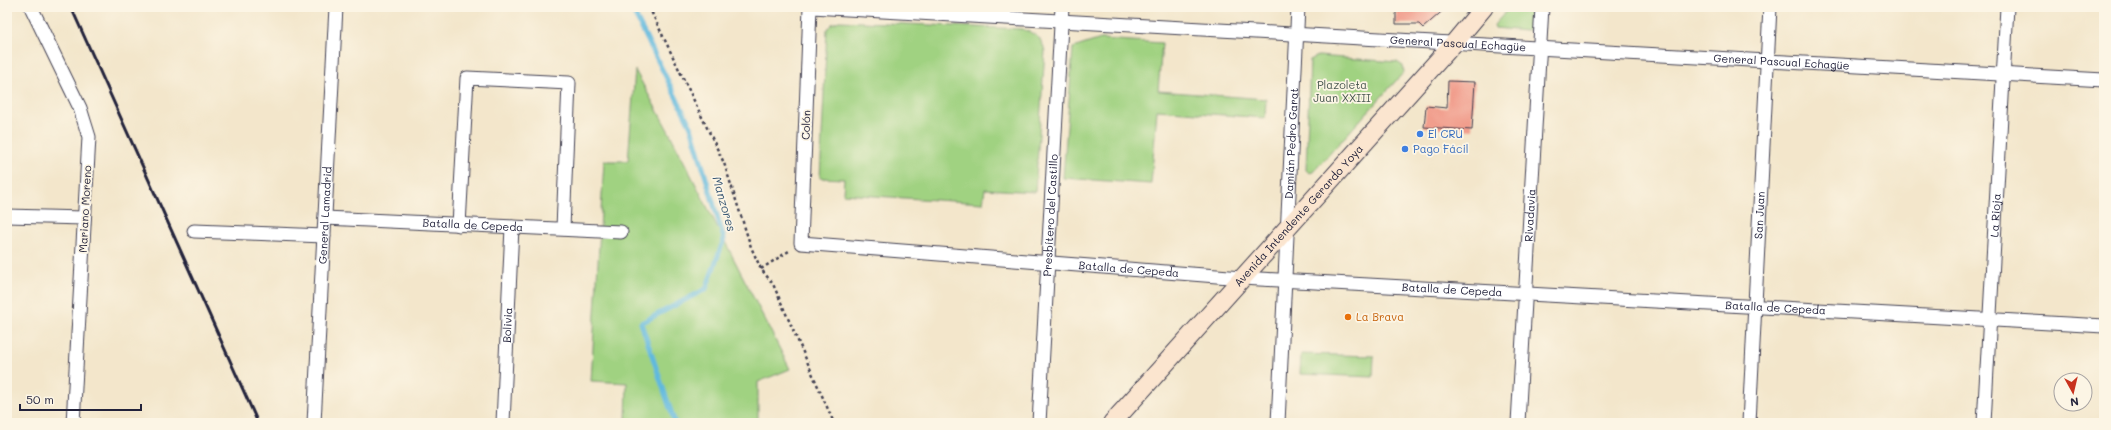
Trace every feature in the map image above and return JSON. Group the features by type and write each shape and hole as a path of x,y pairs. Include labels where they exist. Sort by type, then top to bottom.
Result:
{"main road":[{"name":"Avenida Intendente Gerardo Yoya","path":"1112,423 1454,43 1484,7"}],"street":[{"name":"Mariano Moreno","path":"31,7 80,108 89,137 73,423"},
{"name":"General Lamadrid","path":"314,423 336,7"},
{"name":"General Pascual Echagüe","path":"811,7 2104,80"},
{"name":"Colón","path":"801,243 811,7"},
{"name":"Presbítero del Castillo","path":"1039,423 1062,7"},
{"name":"Damián Pedro Garat","path":"1278,423 1298,7"},
{"name":"Rivadavia","path":"1518,423 1542,7"},
{"name":"San Juan","path":"1749,423 1770,7"},
{"name":"La Rioja","path":"1984,423 2005,74 2007,7"},
{"path":"459,225 467,78 569,83 563,228"},
{"path":"7,216 84,218"},
{"name":"Batalla de Cepeda","path":"325,218 459,225 563,228 621,232"},
{"name":"Bolivia","path":"503,423 512,227"},
{"path":"194,231 324,236"},
{"name":"Batalla de Cepeda","path":"801,243 1242,278 2104,326"}],"path":[{"path":"649,7 724,164 751,247 761,269 773,284 834,423"},
{"path":"651,12 662,7"},
{"path":"761,269 801,243"}],"green space":[{"path":"1510,7 1531,7 1529,30 1495,28 1494,25"},
{"path":"839,21 1022,29 1037,36 1042,42 1045,51 1035,192 985,189 983,203 843,194 844,179 820,178 827,29 832,24"},
{"path":"1101,39 1162,43 1158,91 1266,99 1265,118 1157,110 1151,184 1063,178 1073,48"},
{"name":"Plazoleta Juan XXIII","path":"1318,56 1397,62 1403,66 1404,72 1313,172 1309,173 1306,170 1310,60"},
{"path":"635,70 669,132 790,369 758,382 758,423 626,423 627,383 591,381 604,161 628,161"},
{"path":"1301,354 1374,356 1373,377 1300,374"}],"building":[{"path":"1396,7 1447,7 1423,28 1419,24 1396,24"},
{"path":"1448,81 1475,82 1472,130 1424,127 1426,106 1447,108"}],"waterway":[{"name":"Manzores","path":"631,7 691,127 724,239 706,289 641,323 675,423"}],"railway":[{"path":"71,7 258,423"}],"place":[{"name":"El CRU","path":"1420,134"},
{"name":"Pago Fácil","path":"1405,149"},
{"name":"La Brava","path":"1348,317"}]}
